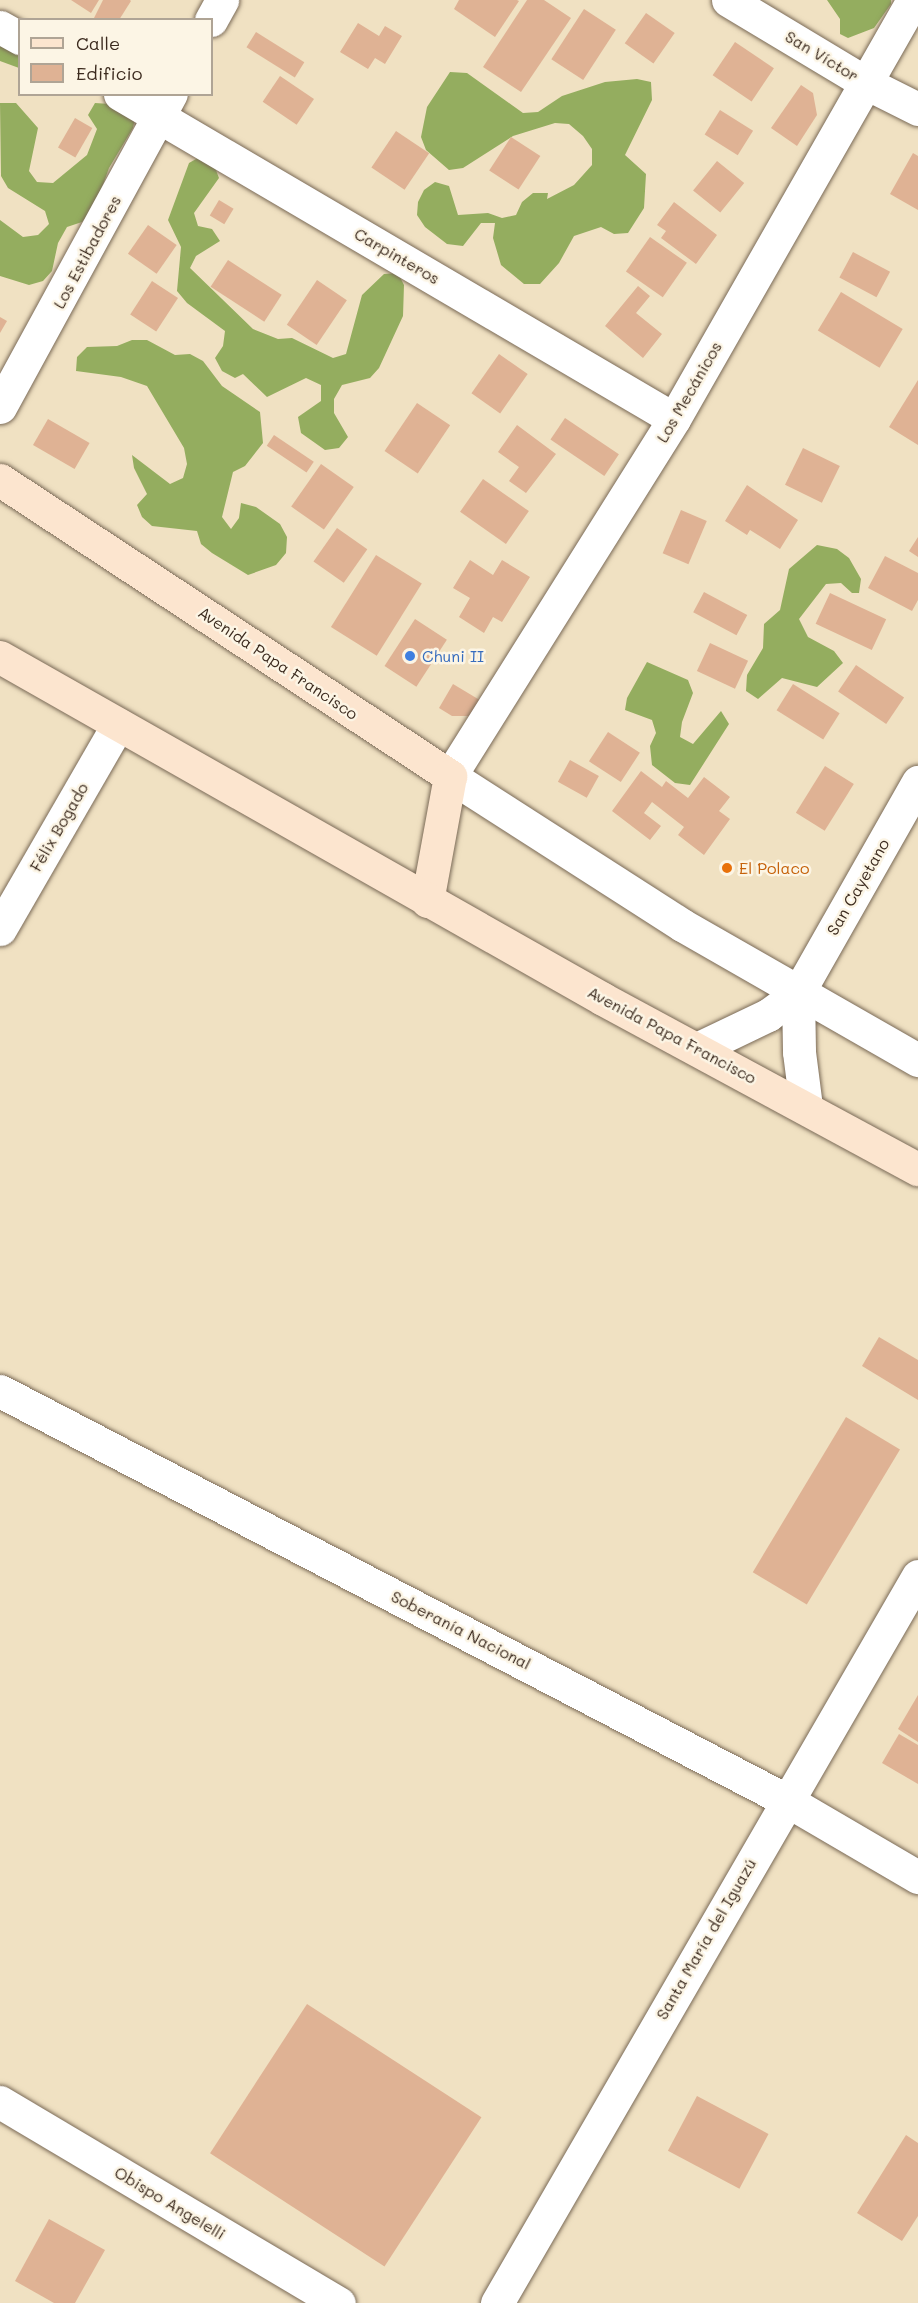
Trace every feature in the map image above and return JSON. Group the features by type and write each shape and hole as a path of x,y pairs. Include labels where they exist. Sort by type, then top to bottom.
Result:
{"main road":[{"name":"Avenida Papa Francisco","path":"0,480 450,776"},
{"name":"Avenida Papa Francisco","path":"0,657 427,901 918,1169"},
{"path":"427,901 450,776"}],"street":[{"path":"212,18 222,0"},
{"name":"San Víctor","path":"728,0 866,83 918,109"},
{"name":"Los Mecánicos","path":"450,776 674,419 913,0"},
{"path":"0,27 18,37"},
{"name":"Carpinteros","path":"128,96 165,105 674,419"},
{"name":"Los Estibadores","path":"0,408 165,105"},
{"name":"Félix Bogado","path":"0,929 118,725"},
{"path":"450,776 682,925 918,1060"},
{"name":"San Cayetano","path":"697,1049 768,1015 798,993 918,782"},
{"path":"798,993 799,1052 806,1107"},
{"name":"Soberanía Nacional","path":"0,1390 786,1800 918,1877"},
{"name":"Santa María del Iguazú","path":"497,2303 786,1800 918,1576"},
{"name":"Obispo Angelelli","path":"0,2102 339,2303"}],"green space":[{"path":"827,0 891,0 891,4 874,28 848,38 840,34 840,19"},
{"path":"0,44 18,53 18,68 0,61"},
{"path":"450,72 467,73 523,113 538,112 562,96 605,82 637,79 651,82 652,100 625,155 646,174 644,208 628,233 614,234 601,227 574,236 559,263 540,284 524,284 501,265 493,238 495,223 481,223 463,246 447,244 425,227 417,215 418,202 424,190 435,182 449,186 458,215 488,213 502,218 516,215 522,202 533,193 548,193 547,199 574,185 592,165 592,149 583,136 569,124 555,123 513,136 463,168 449,170 426,150 421,137 427,107"},
{"path":"0,103 16,103 38,128 29,171 37,182 53,183 87,155 97,129 88,115 95,103 125,105 136,113 133,128 109,168 94,210 82,222 67,227 58,243 52,271 43,281 29,285 0,276 0,220 23,237 38,235 49,224 45,211 8,188 1,176"},
{"path":"203,155 214,165 219,178 194,213 198,226 212,229 220,241 196,256 190,268 253,329 278,339 292,338 333,358 346,354 362,295 384,274 398,273 404,285 403,316 379,368 370,378 342,385 334,399 334,413 348,437 339,448 325,450 301,433 298,417 321,401 321,385 306,378 267,397 243,374 235,378 222,371 215,358 223,346 225,331 187,303 177,291 181,247 168,220 189,163"},
{"path":"132,340 147,340 175,355 190,354 203,361 222,386 260,412 263,443 245,466 233,472 222,517 231,529 239,518 241,503 256,507 280,524 287,537 286,553 276,565 248,575 201,544 197,531 152,526 142,517 137,505 147,494 134,468 132,455 170,484 183,478 187,464 184,448 147,386 121,377 76,371 77,357 87,347 117,346"},
{"path":"817,545 837,549 849,558 861,579 859,593 852,593 841,583 826,584 799,619 808,637 834,651 843,663 817,687 782,678 758,699 746,691 747,675 763,648 764,624 780,610 789,569"},
{"path":"647,662 688,680 693,693 682,722 680,737 693,744 721,711 729,724 690,785 675,783 652,765 650,746 656,733 652,720 625,710 627,698"}],"building":[{"path":"71,0 99,0 91,13"},
{"path":"103,0 131,1 120,18 94,18"},
{"path":"459,0 519,1 495,37 454,9"},
{"path":"527,0 544,0 571,18 521,92 483,67"},
{"path":"584,9 616,30 583,80 551,59"},
{"path":"646,13 675,33 653,63 625,43"},
{"path":"358,23 379,36 385,26 402,36 385,64 375,58 368,69 340,52"},
{"path":"256,32 304,62 295,77 246,47"},
{"path":"735,42 774,68 752,101 713,75"},
{"path":"280,76 314,99 297,125 263,102"},
{"path":"801,85 813,93 817,115 797,146 771,128"},
{"path":"720,110 753,131 738,155 705,135"},
{"path":"75,118 92,128 75,157 58,147"},
{"path":"396,131 429,153 405,190 371,167"},
{"path":"511,137 540,156 519,190 489,171"},
{"path":"913,153 918,156 918,210 890,194"},
{"path":"717,161 744,183 720,213 693,191"},
{"path":"219,200 234,209 224,224 210,215"},
{"path":"674,202 717,235 696,264 661,238 666,231 657,225"},
{"path":"148,225 177,245 157,274 128,254"},
{"path":"650,237 687,263 663,297 626,271"},
{"path":"853,252 890,272 876,297 839,278"},
{"path":"228,260 282,295 264,322 211,287"},
{"path":"317,280 347,300 317,345 287,325"},
{"path":"152,281 178,298 156,331 130,315"},
{"path":"638,286 650,296 636,313 662,334 643,358 605,326"},
{"path":"841,292 903,329 880,368 818,331"},
{"path":"0,317 7,321 0,333"},
{"path":"499,354 528,374 500,413 471,393"},
{"path":"918,380 918,445 889,427"},
{"path":"417,403 450,425 418,473 385,451"},
{"path":"565,418 619,454 604,476 550,440"},
{"path":"48,419 90,443 75,469 33,445"},
{"path":"517,425 556,454 526,493 509,481 519,467 498,452"},
{"path":"274,435 314,462 307,473 267,446"},
{"path":"803,448 840,466 822,503 785,485"},
{"path":"321,464 354,487 324,530 291,507"},
{"path":"483,479 529,511 506,544 460,512"},
{"path":"747,485 798,520 780,549 750,530 747,535 725,521"},
{"path":"681,510 707,521 688,564 663,553"},
{"path":"337,528 367,549 344,583 313,562"},
{"path":"918,537 918,557 909,551"},
{"path":"376,555 422,584 377,656 331,627"},
{"path":"885,556 918,573 918,600 912,611 868,588"},
{"path":"470,560 493,575 502,560 530,577 502,622 493,617 484,633 459,617 470,598 453,588"},
{"path":"704,592 747,615 736,635 693,612"},
{"path":"830,593 886,619 872,650 816,624"},
{"path":"415,619 447,640 416,687 385,666"},
{"path":"710,643 748,661 735,689 697,671"},
{"path":"856,665 904,697 886,724 838,692"},
{"path":"453,684 483,702 470,716 452,716 439,708"},
{"path":"793,684 840,713 823,739 777,710"},
{"path":"608,732 640,753 621,782 589,761"},
{"path":"570,760 599,776 587,798 558,782"},
{"path":"825,766 854,784 825,831 796,813"},
{"path":"641,771 662,787 666,781 688,798 704,777 730,797 719,811 730,819 704,855 678,835 684,827 652,802 644,813 661,826 650,840 612,811"},
{"path":"879,1337 918,1360 918,1400 862,1366"},
{"path":"846,1417 900,1449 807,1605 753,1572"},
{"path":"918,1695 918,1742 898,1729"},
{"path":"899,1734 918,1745 918,1784 882,1763"},
{"path":"307,2004 481,2117 384,2267 210,2153"},
{"path":"697,2096 769,2134 739,2189 668,2151"},
{"path":"906,2135 918,2143 918,2216 902,2241 857,2213"},
{"path":"49,2219 105,2250 75,2303 54,2303 15,2281"}],"place":[{"name":"Chuni II","path":"410,656"},
{"name":"El Polaco","path":"727,868"}]}
